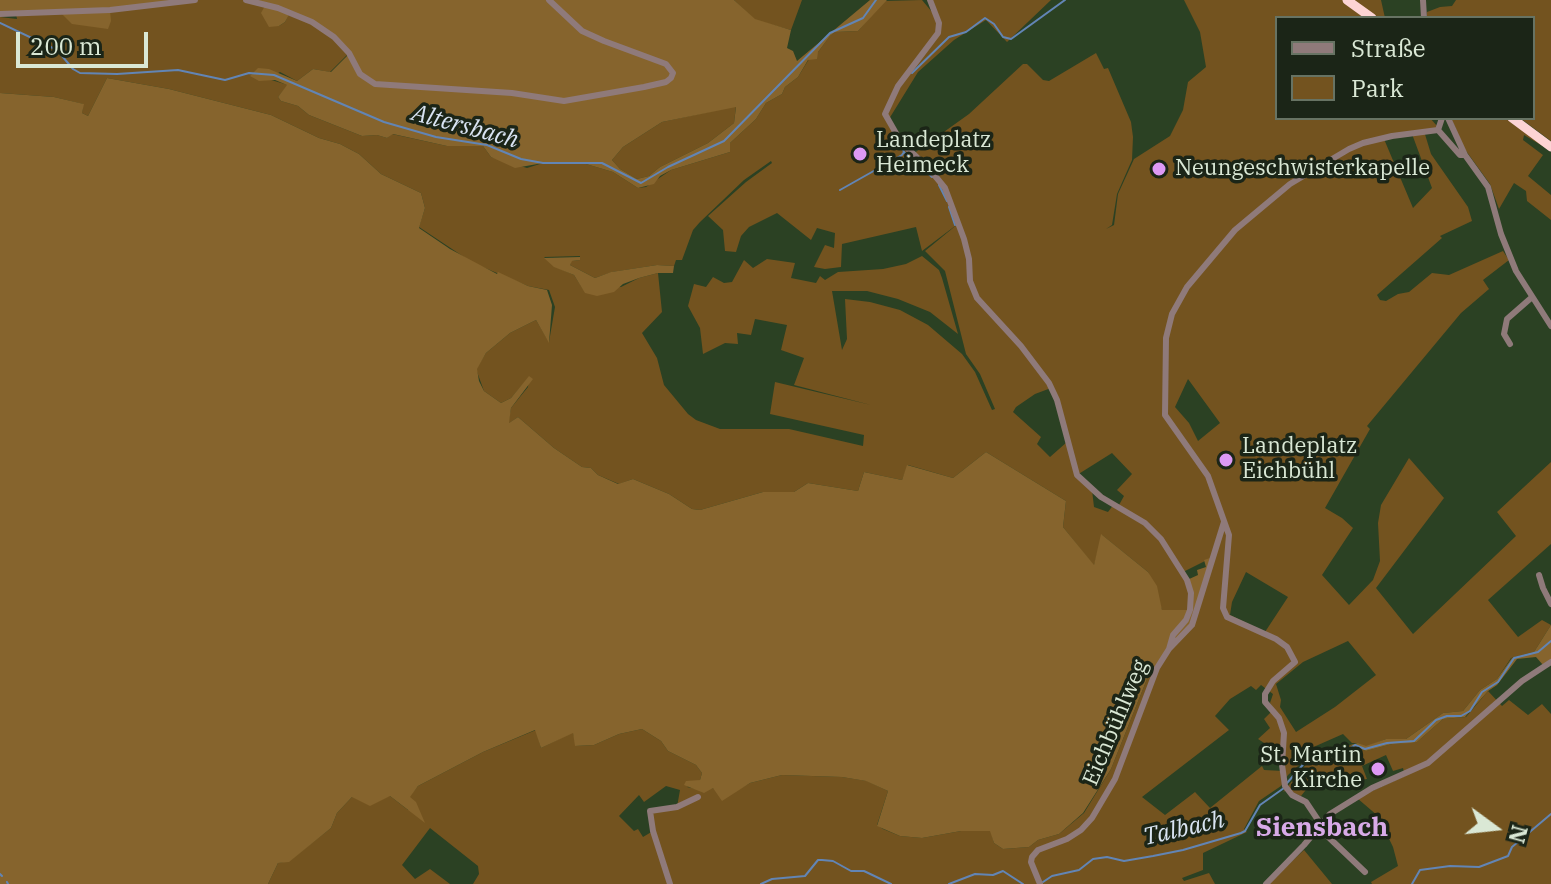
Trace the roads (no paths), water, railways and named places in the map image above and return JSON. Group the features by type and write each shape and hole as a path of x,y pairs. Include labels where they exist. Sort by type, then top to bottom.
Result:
{"highway":[{"path":"1347,0 1369,16"},
{"path":"1515,120 1551,147"}],"street":[{"path":"0,14 110,10 195,0"},
{"path":"246,0 278,8 312,22 334,37 349,53 360,74 375,84 512,93 564,101 644,87 671,78 671,68 666,64 582,31 549,0"},
{"path":"930,0 939,23 938,33 898,86 885,114 901,142 945,188 964,239 970,281 977,298 1021,346 1049,383 1057,400 1077,475 1101,497 1145,523 1161,539 1187,580 1191,593 1190,610 1176,637"},
{"path":"1438,130 1444,120"},
{"path":"1446,120 1465,155 1488,187 1509,258 1551,326"},
{"path":"1438,130 1460,155 1465,155"},
{"path":"1365,872 1319,827 1311,808 1286,787 1282,765 1284,733 1279,718 1265,702 1265,694 1273,681 1295,662 1287,647 1227,617 1223,608 1229,535 1208,476 1167,419 1164,410 1166,338 1175,305 1225,240 1290,184 1363,143 1438,130"},
{"path":"1510,344 1504,334 1507,319 1531,298"},
{"path":"1176,637 1192,625 1224,520"},
{"path":"1539,575 1551,604"},
{"name":"Eichbühlweg","path":"1039,883 1032,857 1038,850 1067,839 1092,818 1115,779 1157,668 1176,637"},
{"path":"1266,884 1330,814 1345,802 1428,763 1522,681 1551,662"},
{"path":"670,884 650,811 677,807 698,797"}],"waterway":[{"name":"Altersbach","path":"0,23 57,50 80,73 178,70 225,80 249,73 274,75 384,122 436,137 487,145 521,159 543,163 602,163 641,183 724,141 830,33 863,18 876,0"},
{"path":"912,73 949,37 966,32 985,18 994,24 1003,37 1011,39 1065,0"},
{"path":"840,190 902,155 901,145"},
{"path":"904,152 932,177"},
{"path":"939,185 947,201"},
{"path":"949,207 955,225"},
{"name":"Talbach","path":"1287,783 1308,759 1328,763 1355,745 1365,749 1414,741 1436,720 1461,716 1470,711 1482,692 1498,682 1514,658 1538,652 1551,641"},
{"name":"Talbach","path":"1043,882 1052,876 1079,870 1093,859 1107,857 1124,861 1153,856 1241,833 1260,805 1284,788"},
{"path":"1412,884 1420,870 1450,866 1479,867 1508,856 1512,847 1551,814"},
{"name":"Talbach","path":"761,884 772,879 805,876 818,860 833,861 851,871 864,871 891,884"},
{"name":"Talbach","path":"949,884 975,874 993,875 1003,871 1023,884"}],"place":[{"name":"Landeplatz Heimeck","path":"860,154"},
{"name":"Neungeschwisterkapelle","path":"1159,169"},
{"name":"Landeplatz Eichbühl","path":"1226,460"},
{"name":"St. Martin Kirche","path":"1378,769"}],"district":[{"name":"Siensbach","path":"1322,828"}]}
